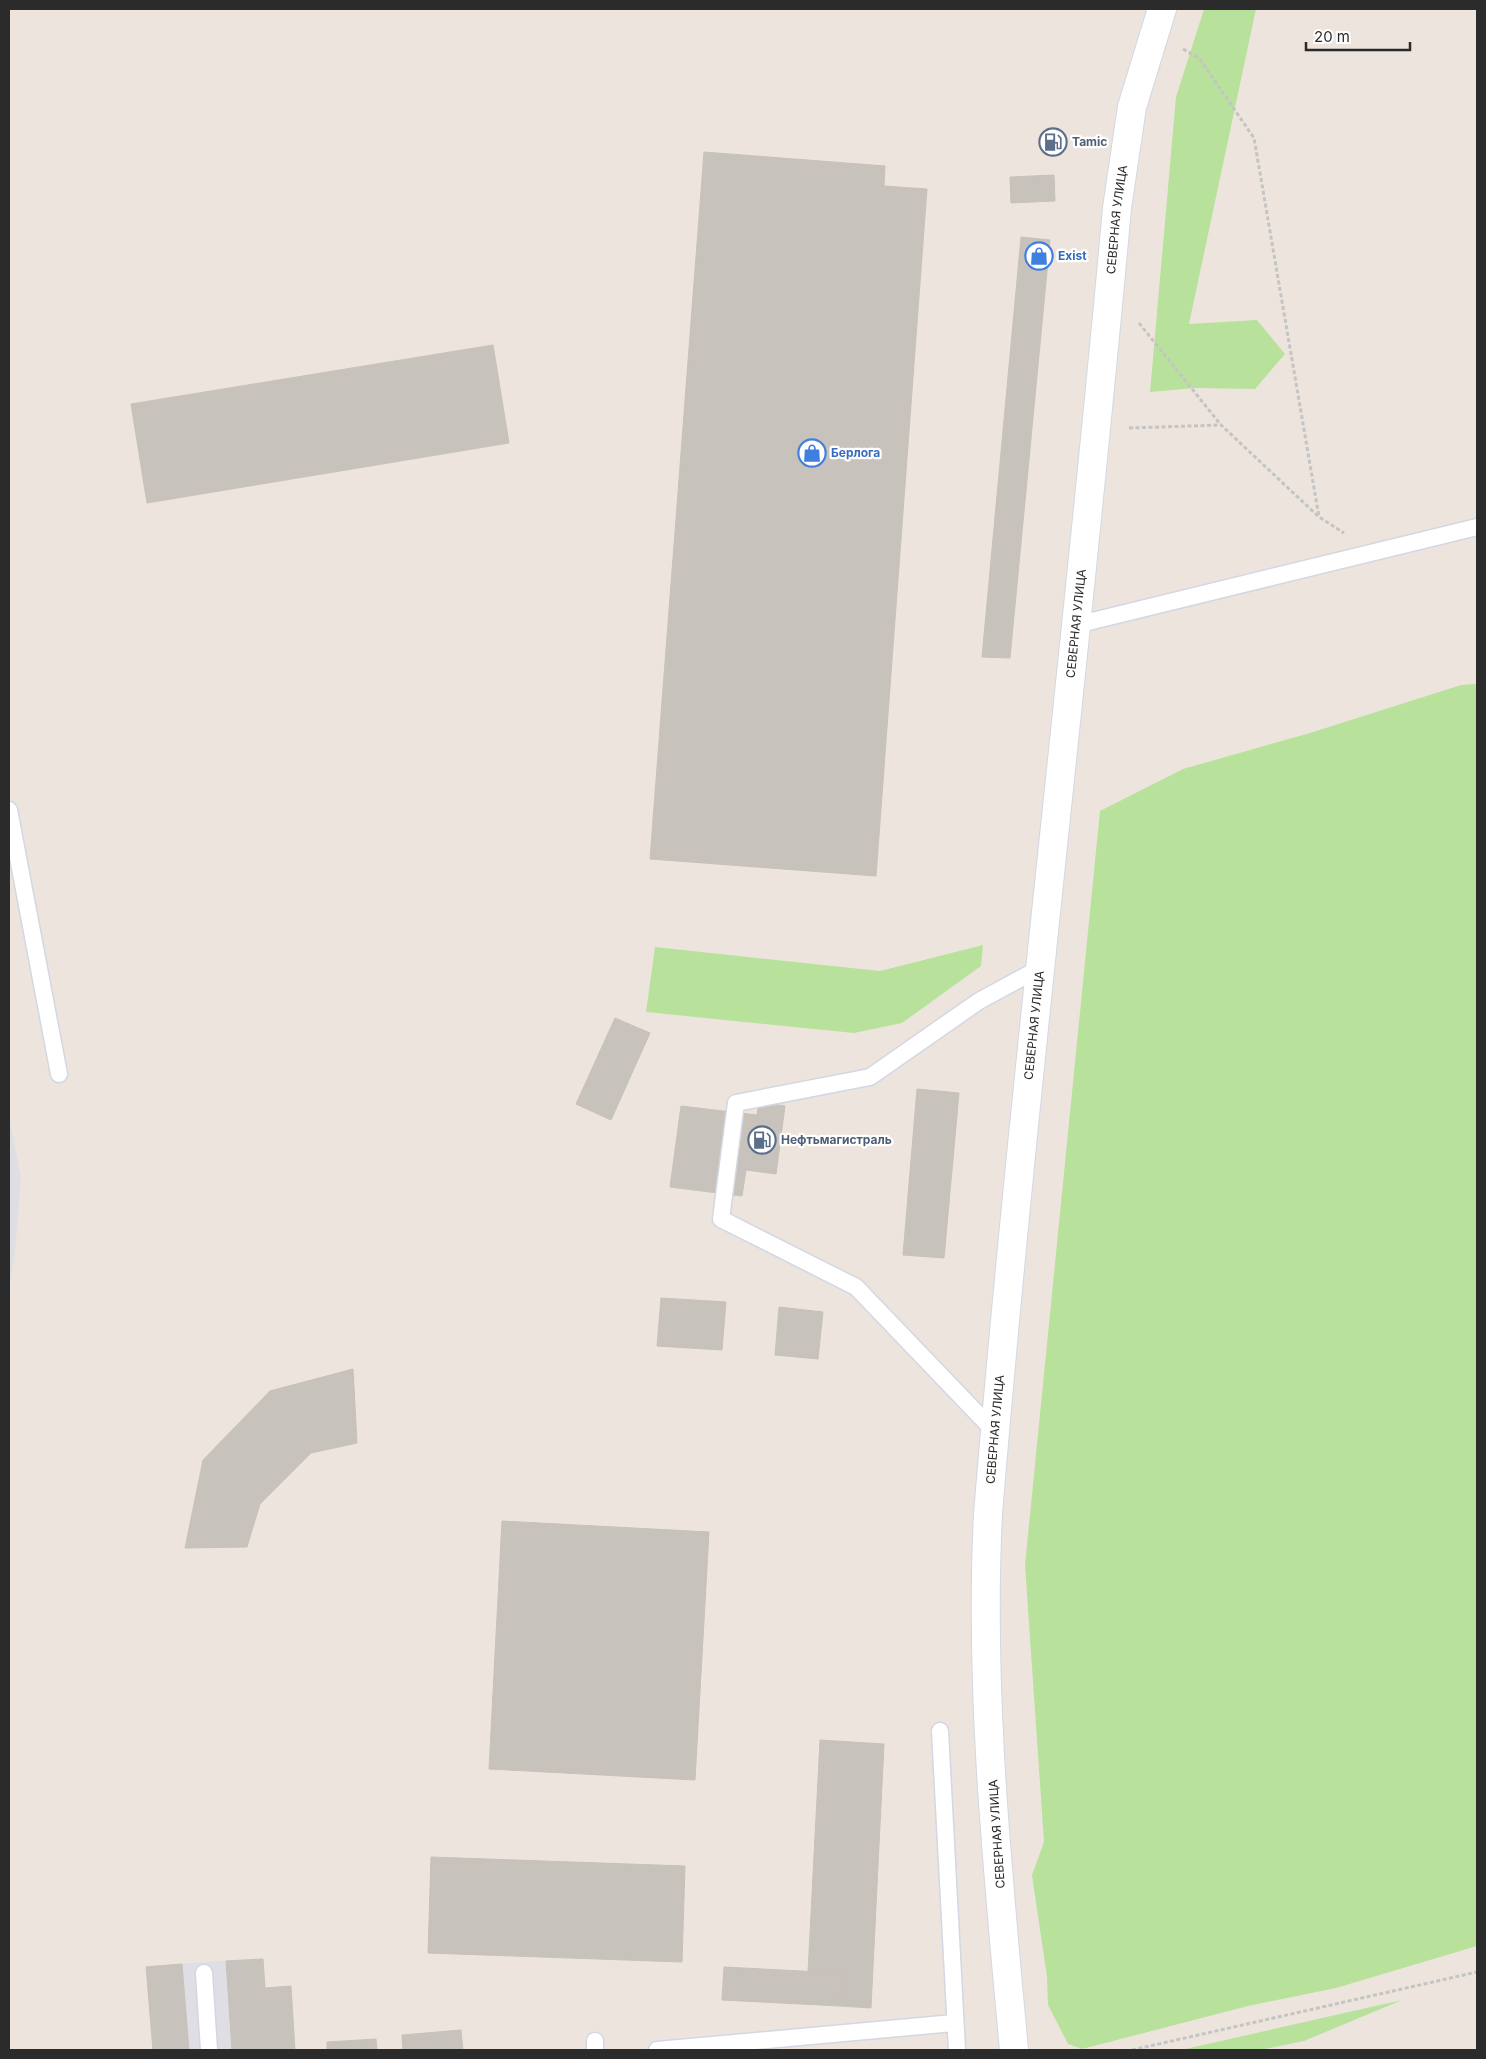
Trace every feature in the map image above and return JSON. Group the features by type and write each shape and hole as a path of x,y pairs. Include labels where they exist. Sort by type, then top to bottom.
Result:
{"main road":[{"name":"СЕВЕРНАЯ УЛИЦА","path":"1014,2050 994,1793 986,1650 985,1578 995,1432 1006,1298 1040,968 1047,917 1117,208 1132,108 1159,20"}],"lane":[{"path":"1076,625 1477,527"},
{"path":"9,810 59,1074"},
{"path":"995,1432 856,1287 721,1219 736,1103 870,1077 979,1001 1040,968"},
{"path":"940,1731 954,2023 957,2050"},
{"path":"204,1973 209,2050"},
{"path":"657,2050 954,2023"}],"path":[{"path":"1159,20 1199,58 1254,138 1319,517"},
{"path":"1110,288 1221,425 1319,517 1376,552"},
{"path":"1096,428 1221,425"},
{"path":"1132,2050 1477,1972"}],"shaded area":[{"path":"9,1117 21,1178 15,1252 9,1289"},
{"path":"263,1958 270,2050 153,2050 146,1966"}],"green space":[{"path":"1204,9 1256,9 1189,324 1257,320 1285,354 1255,389 1196,388 1150,392 1176,97"},
{"path":"1477,684 1477,1946 1336,1988 1248,2006 1082,2049 1068,2044 1048,2005 1047,1977 1032,1875 1044,1842 1025,1565 1100,811 1183,769 1310,733 1461,685"},
{"path":"983,945 981,966 902,1023 854,1033 646,1012 655,947 880,971"},
{"path":"1402,2000 1304,2041 1260,2050 1181,2050"}],"building":[{"path":"704,152 885,166 884,186 927,189 876,876 650,859"},
{"path":"1054,175 1055,201 1011,203 1010,177"},
{"path":"1021,237 1050,240 1010,658 982,657"},
{"path":"493,345 509,443 147,503 131,404"},
{"path":"615,1018 650,1033 611,1120 576,1104"},
{"path":"917,1089 959,1093 944,1258 903,1255"},
{"path":"759,1102 785,1106 776,1174 746,1170 742,1196 670,1187 681,1106 757,1115"},
{"path":"661,1298 726,1302 722,1350 657,1346"},
{"path":"779,1307 823,1312 818,1359 775,1355"},
{"path":"353,1369 357,1443 311,1453 260,1504 247,1547 185,1548 203,1460 270,1391"},
{"path":"502,1521 709,1532 695,1780 489,1769"},
{"path":"820,1740 884,1744 871,2008 840,2006 841,1973 808,1972"},
{"path":"431,1857 685,1866 682,1962 428,1953"},
{"path":"263,1959 265,1988 291,1986 295,2050 232,2050 226,1961"},
{"path":"182,1964 189,2050 153,2050 146,1967"},
{"path":"724,1967 841,1973 840,2006 722,2000"},
{"path":"461,2030 463,2050 403,2050 402,2035"},
{"path":"376,2039 377,2050 327,2050 327,2042"}],"place":[{"name":"Tamic","path":"1053,142"},
{"name":"Exist","path":"1039,256"},
{"name":"Берлога","path":"812,453"},
{"name":"Нефтьмагистраль","path":"762,1140"}]}
